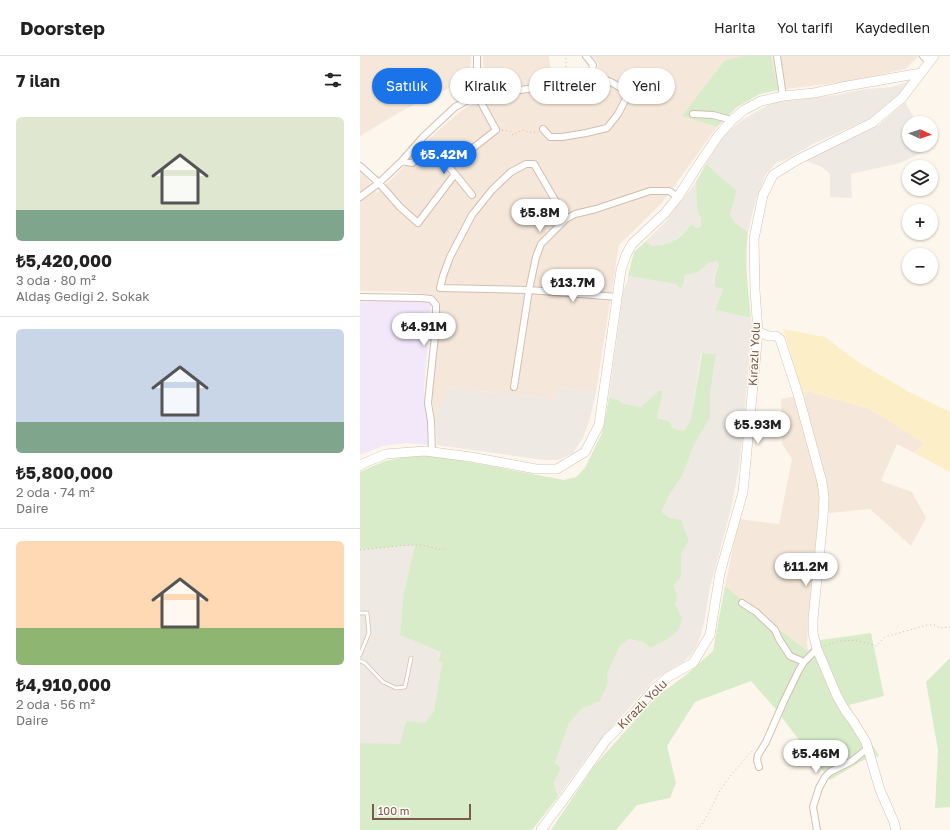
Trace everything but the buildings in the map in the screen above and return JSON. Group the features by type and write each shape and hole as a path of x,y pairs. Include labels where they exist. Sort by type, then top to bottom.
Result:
{"street":[{"path":"477,56 477,68"},
{"path":"586,56 593,65 592,68"},
{"path":"777,56 783,96"},
{"name":"Kırazlı Yolu","path":"541,830 607,739 635,712 653,690 668,677 693,662 710,635 720,573 743,492 758,332 754,239 763,195 773,175 797,160 872,123 902,98 921,72 928,58"},
{"path":"360,466 386,454 425,451 471,457 536,469 557,469 585,452 599,426 621,270 626,255 632,244 665,213 678,197 714,142 732,120 744,110 761,101 783,96 814,93 921,72"},
{"path":"543,129 550,136 562,136 586,133 607,128 618,114 629,93 610,82"},
{"path":"360,197 379,183 402,161 423,137 455,107 460,104"},
{"path":"449,167 496,130 482,104"},
{"path":"693,114 713,115 732,120"},
{"path":"402,161 412,162 433,148 472,195"},
{"path":"566,219 534,164 526,164 511,172 492,190 472,215 442,276 440,288 529,290 618,297"},
{"path":"360,166 379,183 400,207 418,223 455,174"},
{"path":"514,387 529,290 536,257 541,244 566,219 575,214 650,192 669,192 678,197"},
{"path":"360,297 431,299 436,305 436,326 428,403 431,421 432,452"},
{"path":"758,332 769,336 776,336 780,339 798,394 822,482 824,497 823,518 813,619 813,633 817,649 836,696 866,742 880,790 896,830"},
{"path":"742,602 756,612 775,630 790,656 804,662"},
{"path":"759,768 757,760 758,755 799,670 804,662 817,649"},
{"path":"817,830 813,807 825,777 830,772 852,760 868,748"}],"lane":[{"path":"360,613 367,613 369,633 360,654"},
{"path":"360,661 365,663 383,682 396,688 405,687 411,658"}],"path":[{"path":"565,68 566,58"},
{"path":"496,130 510,131 513,135 523,130 532,133 543,129"},
{"path":"360,550 415,545 425,545 440,550 444,549"},
{"path":"817,649 834,642 849,640 876,646 885,637 927,625 935,625 940,628 950,627"},
{"path":"697,830 721,789 756,746"}],"shaded area":[{"path":"360,56 471,56 471,68 450,68 450,88 442,91 442,68 372,68 372,104 416,104 360,136"},
{"path":"483,56 549,56 550,68 529,68 529,104 610,104 610,68 597,68 599,64 592,56 742,56 723,62 683,116 717,127 662,203 619,245 596,392 559,388 555,399 449,388 435,419 432,397 439,305 431,295 408,292 360,291 360,167 377,193 398,173 424,143 462,110 474,104 521,104 521,68 484,68"},
{"path":"771,56 919,56 905,69 852,81 778,90"},
{"path":"910,81 887,107 875,116 811,145 787,159 776,163 766,174 756,199 748,232 735,223 730,214 737,191 706,164 724,135 742,120 772,103 837,95 866,89 892,87"},
{"path":"905,102 913,116 902,116 902,152 923,152 906,160 902,160 900,163 851,174 852,198 830,197 830,174 822,167 804,160 879,125"},
{"path":"696,182 697,209 701,219 701,226 697,228 691,224 685,232 673,241 651,247 646,241 666,221"},
{"path":"717,261 719,266 713,281 715,287 723,289 715,310 751,318 752,326 738,472 731,509 710,587 704,623 698,644 690,656 682,663 655,679 587,757 558,797 554,783 561,768 555,763 569,723 583,708 600,700 608,683 607,674 620,646 628,639 643,642 674,604 677,596 674,585 681,577 681,555 689,540 682,520 670,518 662,512 668,497 682,476 695,443 710,418 710,395 716,354 701,353 691,419 684,431 673,428 669,421 657,418 663,391 658,391 641,407 625,404 609,397 623,291 628,280 628,276 677,284 685,274 698,272 709,263"},
{"path":"428,300 431,304 424,391 429,427 429,445 406,443 383,446 360,455 360,302"},
{"path":"449,388 555,399 559,388 596,392 590,419 583,438 573,453 558,460 544,460 437,445 435,419"},
{"path":"808,391 870,409 924,443 914,453 897,444 881,481 912,492 926,518 911,546 870,509 829,513 825,476 804,398"},
{"path":"796,396 819,481 819,509 809,609 808,651 725,586 739,519 779,524 792,459 782,444 781,399"},
{"path":"415,545 404,591 441,652 438,660 442,662 434,711 425,723 400,745 360,743 360,550"}],"green space":[{"path":"742,56 771,56 778,90 760,94 737,107 717,127 682,116 724,61"},
{"path":"706,164 737,191 730,214 735,223 748,232 746,264 751,318 715,310 723,289 715,287 714,281 716,271 719,266 717,261 709,263 698,272 685,275 682,289 676,284 628,276 634,252 646,241 651,246 665,244 682,235 691,224 697,228 701,226 701,219 697,209 696,182"},
{"path":"702,353 716,354 710,395 710,418 695,443 682,476 668,497 662,512 670,518 682,520 689,540 681,555 681,577 674,585 677,596 675,604 682,618 679,629 671,637 651,648 643,642 629,639 620,646 607,674 608,683 600,701 583,708 569,723 555,763 561,768 554,783 558,797 532,830 360,830 360,743 400,744 406,721 425,723 434,711 442,662 438,661 441,652 400,635 404,591 415,545 360,550 360,472 385,461 421,454 564,480 576,477 585,468 602,433 609,397 625,404 641,407 658,391 663,391 657,418 669,421 673,428 684,431 691,419"},
{"path":"725,586 808,651 821,640 871,633 884,696 849,705 879,756 862,761 830,780 773,706 751,681 695,702 667,746 676,783 670,798 637,805 616,830 551,830 594,766 656,697 686,675 713,651"},
{"path":"950,658 950,807 935,808 938,750 926,682"}],"sand":[{"path":"783,329 825,337 858,362 911,393 950,412 950,472 914,453 924,443 870,409 808,391 804,398"}]}
